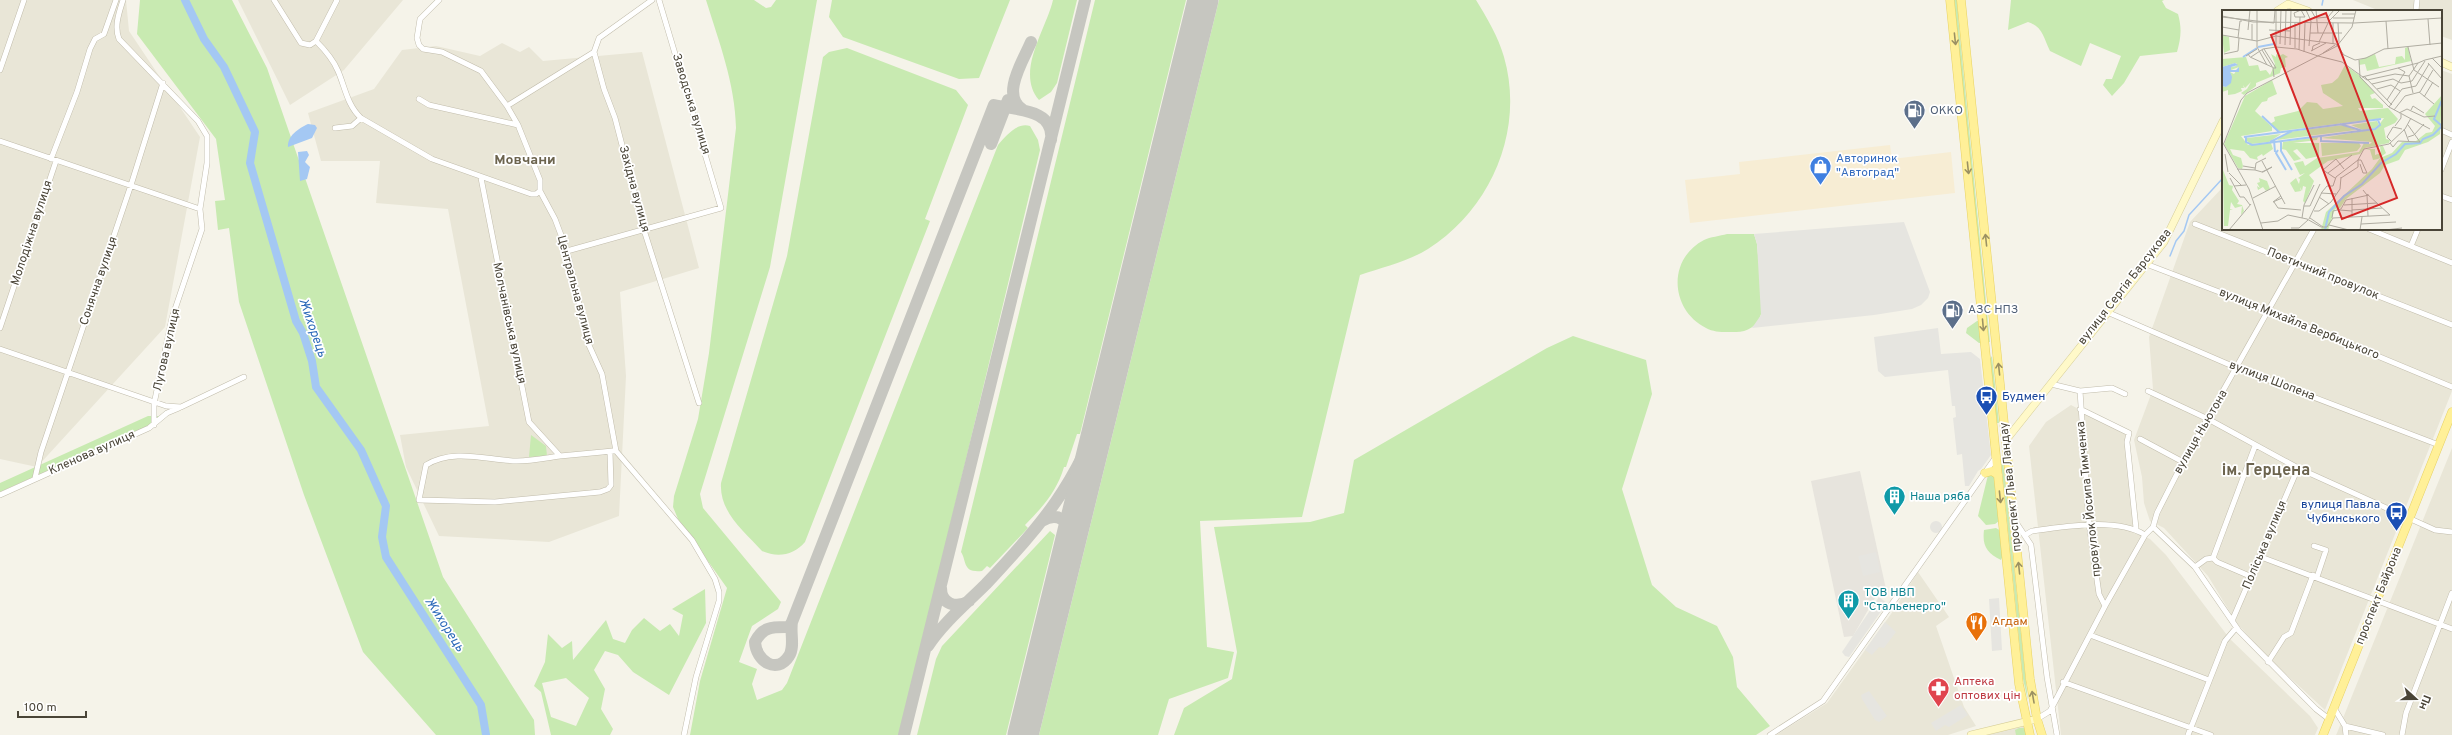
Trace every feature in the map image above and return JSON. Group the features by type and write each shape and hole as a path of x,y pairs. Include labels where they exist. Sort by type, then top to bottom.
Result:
{"main road":[{"name":"проспект Льва Ландау","path":"1950,0 2019,684 2025,722 2030,735"},
{"name":"проспект Льва Ландау","path":"1961,0 2030,679 2037,719 2042,735"},
{"path":"2278,10 2287,3 2305,10"},
{"path":"2442,62 2452,67"},
{"name":"вулиця Сергія Барсукова","path":"2006,440 2146,264 2171,229 2222,123"},
{"path":"1986,352 1997,350"},
{"name":"проспект Байрона","path":"2323,735 2452,412"},
{"path":"1996,456 2006,440"},
{"path":"1984,473 1992,471 1998,475"},
{"path":"1971,735 2037,719"}],"street":[{"path":"0,70 24,0"},
{"name":"Молодіжна вулиця","path":"0,328 90,49 95,39 104,34 116,0"},
{"name":"Лугова вулиця","path":"123,0 118,16 117,32 119,39 198,121 207,136 207,163 200,209 202,229 172,318 154,404 154,425"},
{"path":"274,0 301,43 310,45 316,41 337,0"},
{"name":"Центральна вулиця","path":"439,0 420,19 417,38 418,45 422,49 442,52 481,71 507,106 518,126 540,180 540,191 555,219 567,251 588,342 602,374 616,451"},
{"path":"507,106 594,52 599,38 652,0"},
{"name":"Заводська вулиця","path":"644,230 721,208 659,0"},
{"path":"2416,10 2417,0"},
{"path":"316,41 332,58 346,94 355,113 360,118 432,159 481,178 531,194 536,194 540,191"},
{"name":"Західна вулиця","path":"594,52 604,89 615,118 644,230 699,403"},
{"name":"Сонячна вулиця","path":"35,478 41,452 132,185 163,83"},
{"path":"419,99 429,105 518,126"},
{"path":"335,128 352,126 360,118"},
{"path":"2442,130 2452,135"},
{"path":"0,141 200,209"},
{"path":"2442,167 2452,142"},
{"name":"Молчанівська вулиця","path":"481,178 529,422 560,456"},
{"path":"2442,196 2452,200"},
{"name":"Поетичний провулок","path":"2195,224 2295,262 2452,325"},
{"path":"567,251 644,230"},
{"name":"вулиця Ньютона","path":"2052,708 2063,682 2090,635 2104,606 2145,535 2153,527 2157,513 2183,462 2313,230"},
{"path":"2371,230 2452,263"},
{"path":"2411,246 2418,230"},
{"name":"вулиця Михайла Вербицького","path":"2146,264 2269,310 2452,387"},
{"name":"вулиця Шопена","path":"2107,312 2237,368 2439,445"},
{"path":"0,349 154,404 181,406"},
{"name":"Кленова вулиця","path":"0,495 154,425 166,413 244,377"},
{"path":"2051,384 2080,392 2112,388 2125,394"},
{"path":"2148,391 2208,419 2255,446 2298,468 2435,530 2452,532"},
{"name":"провулок Йосипа Тимченка","path":"2080,392 2089,523 2098,594 2104,606"},
{"path":"2080,409 2128,433 2127,442 2136,528"},
{"path":"2140,439 2183,462"},
{"path":"2213,558 2255,446"},
{"path":"610,452 611,485 608,489 600,492 495,502 419,500 426,465 438,458 480,456 517,461 616,451 672,515 699,552 715,579 719,592 719,601 696,677 684,735"},
{"path":"1770,735 1823,701 1996,456"},
{"name":"Поліська вулиця","path":"2232,621 2261,557 2298,468"},
{"path":"2014,520 2031,545 2052,708 2057,735"},
{"path":"2025,535 2032,531 2089,523 2136,528 2145,535"},
{"path":"2153,527 2195,567 2236,628 2268,662 2330,719"},
{"path":"2268,662 2284,637 2291,633 2326,550 2314,546"},
{"path":"2261,557 2315,576 2452,629"},
{"path":"2195,567 2206,559 2213,558"},
{"path":"2213,558 2217,562 2252,577"},
{"path":"2402,735 2406,713 2452,592"},
{"path":"2188,735 2225,641 2236,628"},
{"path":"2090,635 2209,680"},
{"path":"2063,682 2211,735"},
{"path":"2037,719 2047,714 2052,708"},
{"path":"2334,708 2345,726 2346,735"},
{"path":"2345,726 2383,735"}],"shaded area":[{"path":"0,0 126,0 129,31 200,137 165,327 37,467 0,459"},
{"path":"238,0 403,0 344,70 290,105"},
{"path":"2353,0 2452,0 2452,40 2442,36 2442,10 2378,10"},
{"path":"502,43 520,52 529,47 543,61 642,52 699,268 620,292 626,376 619,516 549,542 439,536 406,467 400,435 489,426 448,209 376,203 380,161 321,161 308,113 374,89 402,50 436,46 480,56"},
{"path":"2442,70 2452,74 2452,391 2325,710 2262,652 2236,622 2208,576 2164,528 2150,521 2144,503 2142,477 2134,440 2153,389 2149,337 2190,222 2222,188 2222,230 2442,230"},
{"name":"Авторинок \"Автоград\"","path":"1890,145 1892,159 1951,152 1955,193 1690,223 1685,180 1740,174 1739,162"},
{"path":"1904,222 1930,292 1928,298 1921,305 1912,309 1874,315 1752,328 1761,315 1757,244 1754,234"},
{"path":"1938,328 1941,354 1971,352 1980,359 1991,455 1978,471 1969,486 1965,486 1962,454 1957,455 1953,418 1956,417 1955,406 1952,406 1948,370 1885,377 1878,371 1874,337"},
{"path":"2071,405 2125,434 2134,532 2150,539 2166,555 2230,639 2310,716 2318,728 2315,735 2061,735 2029,446 2046,422"},
{"path":"2452,448 2452,735 2336,735 2337,733"},
{"path":"1860,471 1886,589 1879,591 1853,636 1844,637 1811,481"},
{"path":"1934,521 1938,521 1942,527 1938,533 1934,533 1930,529 1930,525"},
{"path":"1876,552 1880,572 1863,576 1858,556"},
{"path":"1918,572 1949,617 1936,626 1964,707 1976,726 1948,735 1776,735 1827,703 1891,614"},
{"path":"1879,597 1887,603 1849,657 1845,656 1842,652"},
{"path":"1999,598 2002,650 1992,651 1989,599"},
{"path":"1885,622 1896,632 1884,648 1879,647 1872,655 1865,650"},
{"path":"1869,691 1887,716 1879,722 1875,720 1862,699 1861,695"},
{"path":"1961,705 1968,715 1949,727 1945,725 1936,731 1931,723"},
{"path":"2025,722 2030,735 1971,735"}],"green space":[{"path":"140,0 232,0 267,68 443,577 534,720 535,735 436,735 363,652 304,495 239,302 229,228 218,230 215,201 225,200 216,139 137,34"},
{"path":"706,0 754,0 766,8 771,7 776,0 817,0 770,267 700,494 703,508 781,602 778,609 752,626 739,662 757,669 752,684 757,700 782,690 787,683 998,145 1016,128 1025,125 1030,126 1038,140 1040,150 900,735 690,735 700,681 727,588 678,519 673,507 674,496 698,419 709,353 736,128 733,95 721,47"},
{"path":"832,0 1010,0 979,78 959,79 843,37 829,17"},
{"path":"1053,0 1077,0 1057,83 1051,92 1039,100 1032,89 1030,77 1031,64 1034,51"},
{"path":"1095,0 1186,0 1080,434 1077,434 1066,467 1064,467 1053,491 1043,506 1025,525 1028,528 990,568 987,566 982,571 971,570 966,566 961,552"},
{"path":"1219,0 1476,0 1495,34 1504,57 1509,85 1510,112 1506,139 1498,165 1485,190 1469,212 1450,232 1420,254 1360,275 1302,517 1200,521 1207,647 1234,652 1228,678 1169,699 1158,735 1039,735"},
{"path":"1954,0 1957,0 1990,342 1988,342"},
{"path":"2011,0 2164,0 2162,1 2166,8 2178,14 2180,33 2177,52 2140,56 2124,83 2112,96 2103,85 2106,79 2112,79 2121,56 2090,43 2081,66 2050,51 2042,33 2033,24 2028,22 2008,30"},
{"path":"847,48 956,90 968,105 925,219 930,221 805,542 796,550 780,555 762,551 734,520 724,503 721,493 721,483 787,256 823,57 829,52"},
{"path":"1727,234 1754,234 1757,244 1762,308 1761,314 1760,318 1752,328 1740,332 1713,331 1694,320 1685,309 1680,297 1678,284 1679,271 1684,259 1692,248 1706,239"},
{"path":"1977,321 1980,321 1981,343 1966,333 1967,328"},
{"path":"1573,336 1646,360 1652,394 1622,489 1652,585 1676,607 1717,626 1733,657 1737,687 1770,726 1756,735 1174,735 1184,708 1232,679 1237,652 1214,527 1310,522 1344,513 1354,460 1547,348"},
{"path":"1992,356 1999,423 1997,423 1990,359"},
{"path":"148,416 159,416 154,423 0,492 0,483"},
{"path":"531,435 546,446 547,456 529,457"},
{"path":"2001,461 2003,461 2028,701 2023,679"},
{"path":"1994,474 1999,521 1995,524 1986,525 1978,516 1988,475"},
{"path":"1996,528 2001,531 2003,555 2001,560 1989,552 1986,548 1984,540 1984,530"},
{"path":"1050,531 1055,535 1006,735 917,735 936,659 942,646"},
{"path":"705,589 706,623 669,695 633,672 618,655 605,651 594,670 605,689 601,709 613,729 610,735 551,735 541,692 534,686 545,662 548,634 562,648 572,641 573,660 606,620 613,639 625,643 632,630 644,618 660,631 670,624 679,636 683,615 672,609","holes":["566,678 589,698 576,726 551,717 542,683"]},
{"path":"2025,728 2028,735 2016,735 2015,730"}],"water":[{"path":"308,124 315,125 317,128 312,138 288,147 289,139 297,130"},
{"path":"307,151 309,155 305,162 310,167 307,179 300,181 298,152"}],"waterway":[{"name":"Жихорець","path":"185,0 204,39 224,67 255,132 250,163 296,321 303,333 312,361 316,387 361,450 386,506 382,537 386,557 481,705 486,735"},
{"path":"2322,5 2323,0"},
{"path":"2170,256 2176,241 2184,231 2189,215 2222,179"}],"taxiway":[{"path":"904,735 1085,0"},
{"path":"1023,110 1016,104 1013,96 1013,87 1015,78 1031,42"},
{"path":"991,144 1008,100"},
{"path":"792,622 792,648 789,656 784,662 773,665 763,660 756,649 755,642 765,630 769,628 789,627 792,622 994,105 1023,110 1041,117 1047,122 1051,130 1051,140"},
{"path":"928,646 948,621 1006,563 1056,502 1082,458 1104,405"},
{"path":"1042,521 1053,517 1062,519 1068,526 1071,537"},
{"path":"941,588 944,598 950,604 959,605 969,601"}],"runway":[{"path":"1023,735 1203,0"}],"place":[{"name":"ОККО","path":"1915,130"},
{"name":"Авторинок \"Автоград\"","path":"1820,186"},
{"name":"АЗС НПЗ","path":"1952,330"},
{"name":"Будмен","path":"1987,416"},
{"name":"Наша ряба","path":"1895,516"},
{"name":"вулиця Павла Чубинського","path":"2396,532"},
{"name":"ТОВ НВП \"Стальенерго\"","path":"1849,620"},
{"name":"Агдам","path":"1976,642"},
{"name":"Аптека оптових цін","path":"1939,708"}],"district":[{"name":"Мовчани","path":"525,160"},
{"name":"ім. Герцена","path":"2266,471"}]}
